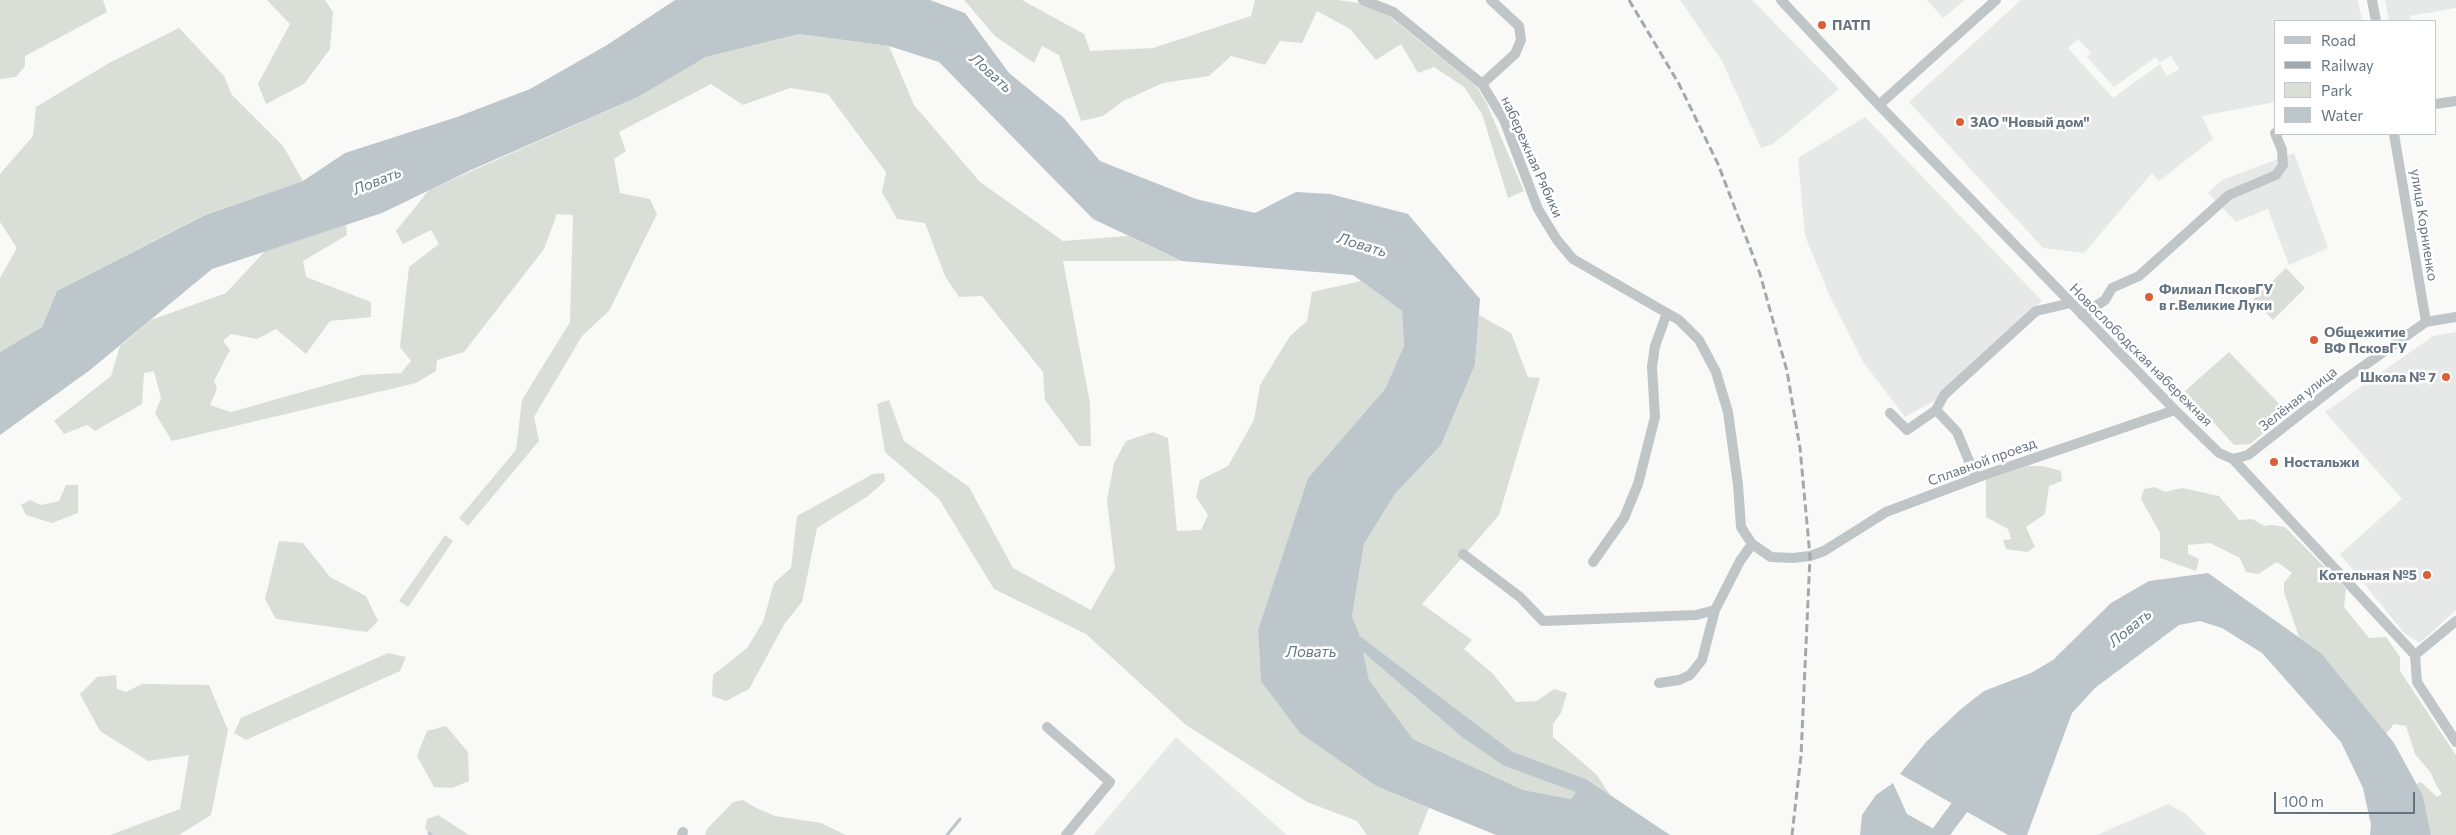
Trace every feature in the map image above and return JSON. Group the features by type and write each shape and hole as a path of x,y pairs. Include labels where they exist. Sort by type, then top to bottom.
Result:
{"street":[{"name":"набережная Рябики","path":"1363,0 1393,12 1482,84 1504,120 1538,208 1557,240 1573,259 1679,320 1699,340 1716,372 1728,412 1738,485 1741,527 1752,544"},
{"path":"1482,84 1515,54 1521,40 1519,26 1491,0"},
{"name":"Новослободская набережная","path":"1781,0 1879,105 2175,410 2219,453 2233,459 2415,655"},
{"path":"1879,105 1996,0"},
{"path":"2372,0 2376,20"},
{"path":"2436,104 2456,101"},
{"path":"2082,315 2104,300 2112,288 2139,276 2229,195 2276,175 2283,165 2282,150 2276,135"},
{"name":"улица Корниенко","path":"2394,135 2426,322"},
{"path":"1890,414 1907,430 1936,410 1944,395 2036,311 2071,304"},
{"path":"1593,562 1624,518 1638,484 1655,417 1652,368 1655,346 1667,313"},
{"name":"Зелёная улица","path":"2233,459 2248,455 2342,382 2426,322 2456,317"},
{"path":"1936,410 1957,432 1976,478"},
{"name":"Сплавной проезд","path":"1752,544 1771,557 1806,557 1824,551 1886,512 1976,478 2175,410"},
{"path":"1659,683 1679,680 1690,675 1702,660 1715,610 1740,561 1752,544"},
{"path":"1463,554 1520,597 1543,622 1696,615 1715,610"},
{"path":"2456,621 2415,655 2417,682 2456,742"},
{"path":"1047,727 1110,782 1066,835"}],"shaded area":[{"path":"1680,0 1752,0 1839,89 1773,144 1761,148 1722,61"},
{"path":"1927,0 1965,0 1943,18"},
{"path":"2021,0 2358,0 2362,20 2274,20 2274,102 2202,116 2213,139 2159,181 2152,173 2084,253 2043,248 1909,102","holes":["2078,39 2091,53 2087,57 2114,87 2156,57 2160,63 2171,56 2179,69 2167,76 2160,64 2113,98 2068,48"]},
{"path":"2385,0 2456,0 2456,8 2410,16 2411,20 2389,20"},
{"path":"1865,117 2042,301 1934,401 1905,417 1864,363 1832,301 1805,236 1798,158"},
{"path":"2294,153 2328,248 2289,265 2268,209 2236,222 2208,193 2222,180"},
{"path":"2456,332 2456,610 2420,643 2405,634 2340,554 2402,499 2325,412 2433,336"},
{"path":"1176,737 1287,835 1093,835"},
{"path":"2168,804 2186,814 2207,835 2097,835"}],"green space":[{"path":"0,0 103,0 107,12 25,56 25,66 16,77 0,79"},
{"path":"267,0 325,0 333,12 330,49 304,84 266,104 258,84 290,24"},
{"path":"964,0 1022,0 1084,34 1090,51 1153,48 1251,16 1255,0 1338,0 1365,4 1385,13 1476,86 1486,102 1524,191 1508,198 1482,114 1464,87 1434,67 1418,73 1401,44 1376,60 1350,29 1317,11 1302,43 1280,41 1265,65 1231,56 1209,76 1163,83 1123,101 1103,116 1081,121 1059,55 1042,46 1034,63 995,36"},
{"path":"179,28 224,76 232,95 283,146 303,181 204,215 57,291 42,327 0,352 0,278 17,248 0,222 0,174 33,136 36,107 109,63"},
{"path":"799,34 889,46 914,105 980,182 1063,241 1128,236 1182,261 1063,261 1090,403 1091,446 1079,446 1045,400 1043,372 982,296 959,297 945,276 925,223 897,219 882,192 886,172 828,94 790,88 743,105 711,84 619,132 626,151 614,159 620,193 650,199 657,214 609,311 582,336 534,417 539,441 468,526 459,518 516,450 522,400 570,322 573,215 557,214 544,249 464,352 437,360 436,371 416,383 172,441 155,413 161,398 154,371 144,373 142,404 95,431 87,425 64,434 54,421 111,376 120,346 151,320 226,293 265,251 346,225 347,235 303,261 306,277 371,302 371,317 330,321 306,354 276,329 257,339 231,334 223,341 230,350 214,381 217,389 210,405 231,412 362,375 401,373 411,361 400,347 409,267 439,244 431,230 403,244 396,231 429,190 638,97 706,57"},
{"path":"2286,268 2305,288 2273,320 2253,300"},
{"path":"1361,281 1402,311 1404,346 1385,389 1308,478 1258,630 1261,681 1378,787 1429,808 1418,835 1367,835 1357,821 1307,802 1186,725 1086,634 994,589 939,499 885,452 877,404 889,400 904,441 969,487 1013,568 1091,610 1115,568 1107,500 1114,463 1126,441 1153,432 1168,438 1177,531 1201,530 1208,515 1196,497 1200,480 1228,466 1254,420 1260,385 1290,336 1307,321 1312,292"},
{"path":"1479,315 1511,333 1528,377 1540,378 1499,515 1422,604 1472,640 1464,649 1492,673 1516,702 1537,701 1554,689 1567,693 1561,713 1553,724 1553,737 1597,775 1610,795 1586,779 1513,752 1360,636 1352,616 1364,544 1395,494 1441,445 1475,365"},
{"path":"2229,352 2288,413 2250,444 2234,445 2185,391"},
{"path":"2028,466 2043,466 2061,471 2062,481 2049,486 2045,514 2026,527 2035,547 2027,552 2006,549 2003,540 2011,539 2008,529 1986,517 1986,480"},
{"path":"884,473 885,481 868,496 817,528 802,602 785,623 749,689 726,701 712,696 713,675 747,648 763,622 774,583 791,568 797,516 873,474"},
{"path":"66,485 78,485 78,513 52,523 26,515 21,505 30,500 41,505 59,501"},
{"path":"2155,487 2165,492 2182,488 2219,496 2239,520 2252,519 2265,526 2285,527 2346,589 2344,607 2369,638 2386,637 2400,657 2400,671 2456,755 2456,835 2431,835 2423,796 2416,784 2421,782 2437,797 2442,794 2431,773 2415,754 2406,726 2394,724 2386,734 2321,653 2299,637 2284,592 2284,583 2292,573 2277,562 2258,574 2246,572 2240,558 2210,543 2188,545 2188,554 2199,559 2196,571 2160,558 2160,533 2141,499 2144,489"},
{"path":"445,535 453,541 408,607 399,601"},
{"path":"279,541 303,543 330,577 366,596 378,621 367,632 276,619 265,599"},
{"path":"1362,651 1463,738 1504,766 1577,792 1571,799 1523,790 1413,739 1369,680"},
{"path":"388,653 406,657 400,671 246,740 234,733 241,718"},
{"path":"116,675 117,689 126,692 142,684 209,685 228,730 211,815 179,835 110,835 180,809 189,755 148,761 100,731 80,694 97,677"},
{"path":"446,726 468,752 469,781 452,788 434,787 417,756 427,731"},
{"path":"743,800 775,816 821,823 846,835 705,835 707,829 733,802"},
{"path":"438,815 469,835 432,835 425,829 427,819"}],"water":[{"name":"Ловать","path":"675,0 930,0 965,13 1009,73 1064,118 1100,161 1196,199 1255,213 1296,192 1330,194 1408,214 1480,299 1475,365 1441,445 1395,494 1364,544 1352,616 1360,636 1513,752 1586,779 1670,835 1496,835 1378,787 1300,733 1261,681 1258,630 1308,478 1385,389 1404,346 1402,311 1353,275 1182,261 1093,219 939,62 889,46 799,34 706,57 638,97 471,170 382,213 212,269 90,370 0,435 0,352 42,327 57,291 205,215 303,181 345,153 457,117 530,89 607,45","holes":["1363,652 1463,738 1504,766 1576,792 1571,799 1523,790 1413,739 1369,680"]},
{"name":"Ловать","path":"2208,573 2321,653 2394,743 2423,796 2431,835 2370,835 2371,825 2363,788 2341,742 2262,653 2222,628 2200,621 2179,625 2095,688 2072,713 2027,835 2008,835 1900,774 1926,742 1961,709 1984,691 2031,673 2053,660 2111,603 2149,581"},
{"path":"1893,783 1907,814 1945,835 1860,835 1862,815 1876,795"}],"waterway":[{"name":"Ловать","path":"1939,835 1973,789"},
{"path":"947,835 960,819"}],"railway":[{"path":"1629,0 1679,84 1718,164 1760,274 1787,371 1800,448 1810,556 1801,756 1792,835"}],"place":[{"name":"ПАТП","path":"1822,25"},
{"name":"ЗАО \"Новый дом\"","path":"1960,122"},
{"name":"Филиал ПсковГУ в г.Великие Луки","path":"2149,297"},
{"name":"Общежитие ВФ ПсковГУ","path":"2314,340"},
{"name":"Школа № 7","path":"2446,377"},
{"name":"Ностальжи","path":"2274,462"},
{"name":"Котельная №5","path":"2427,575"}]}
